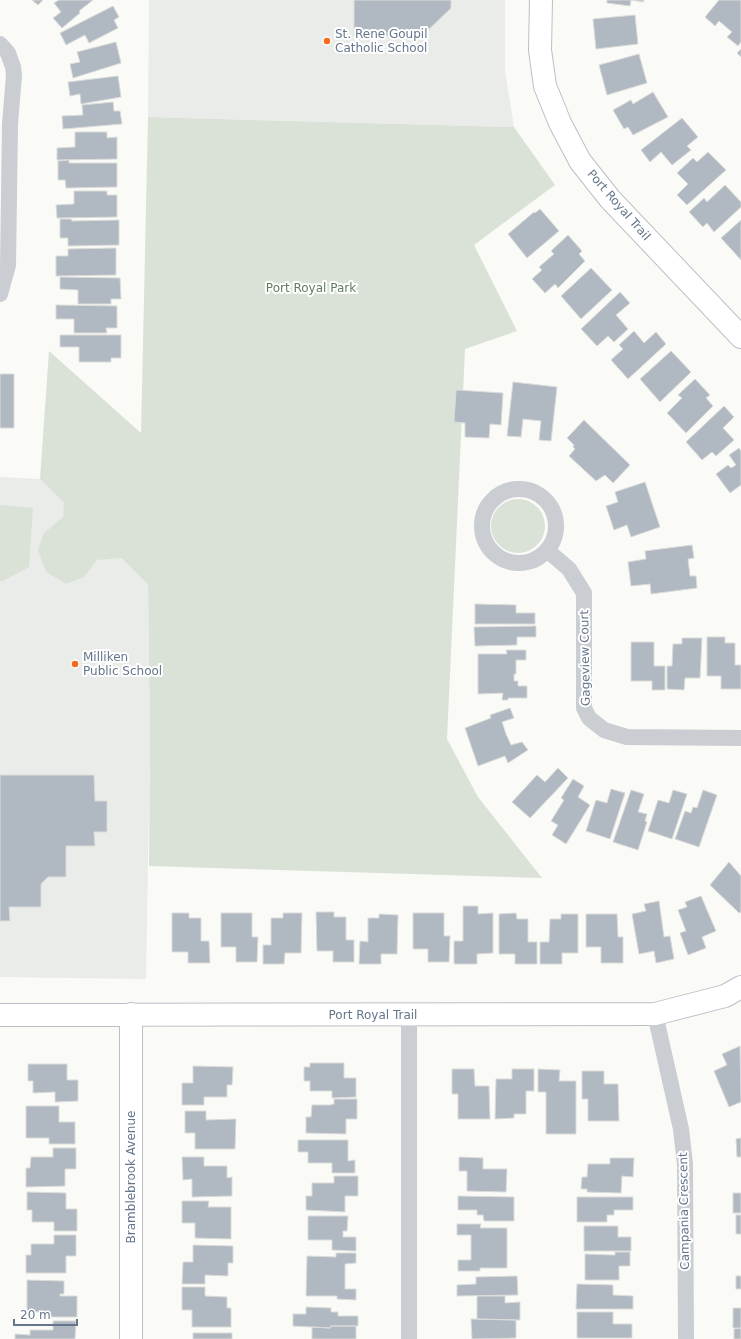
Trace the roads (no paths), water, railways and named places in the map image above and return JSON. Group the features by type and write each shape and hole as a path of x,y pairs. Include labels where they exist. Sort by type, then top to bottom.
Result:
{"street":[{"name":"Port Royal Trail","path":"541,0 540,50 546,86 560,122 580,161 610,199 741,337"},
{"path":"0,44 8,53 14,75 10,124 8,265 0,294"},
{"path":"514,488 537,492 551,505 557,523 548,551 533,561 519,564 497,557 483,540 481,517 490,501 514,488"},
{"name":"Gageview Court","path":"548,551 569,568 584,593 584,708 589,718 604,730 627,737 741,738"},
{"name":"Port Royal Trail","path":"0,1015 655,1014 725,996 741,987"},
{"name":"Bramblebrook Avenue","path":"131,1014 131,1339"},
{"path":"409,1014 409,1339"},
{"name":"Campania Crescent","path":"655,1014 681,1129 685,1164 686,1339"}],"place":[{"name":"St. Rene Goupil Catholic School","path":"327,41"},
{"name":"Milliken Public School","path":"75,664"}],"park label":[{"name":"Port Royal Park","path":"311,288"}]}
